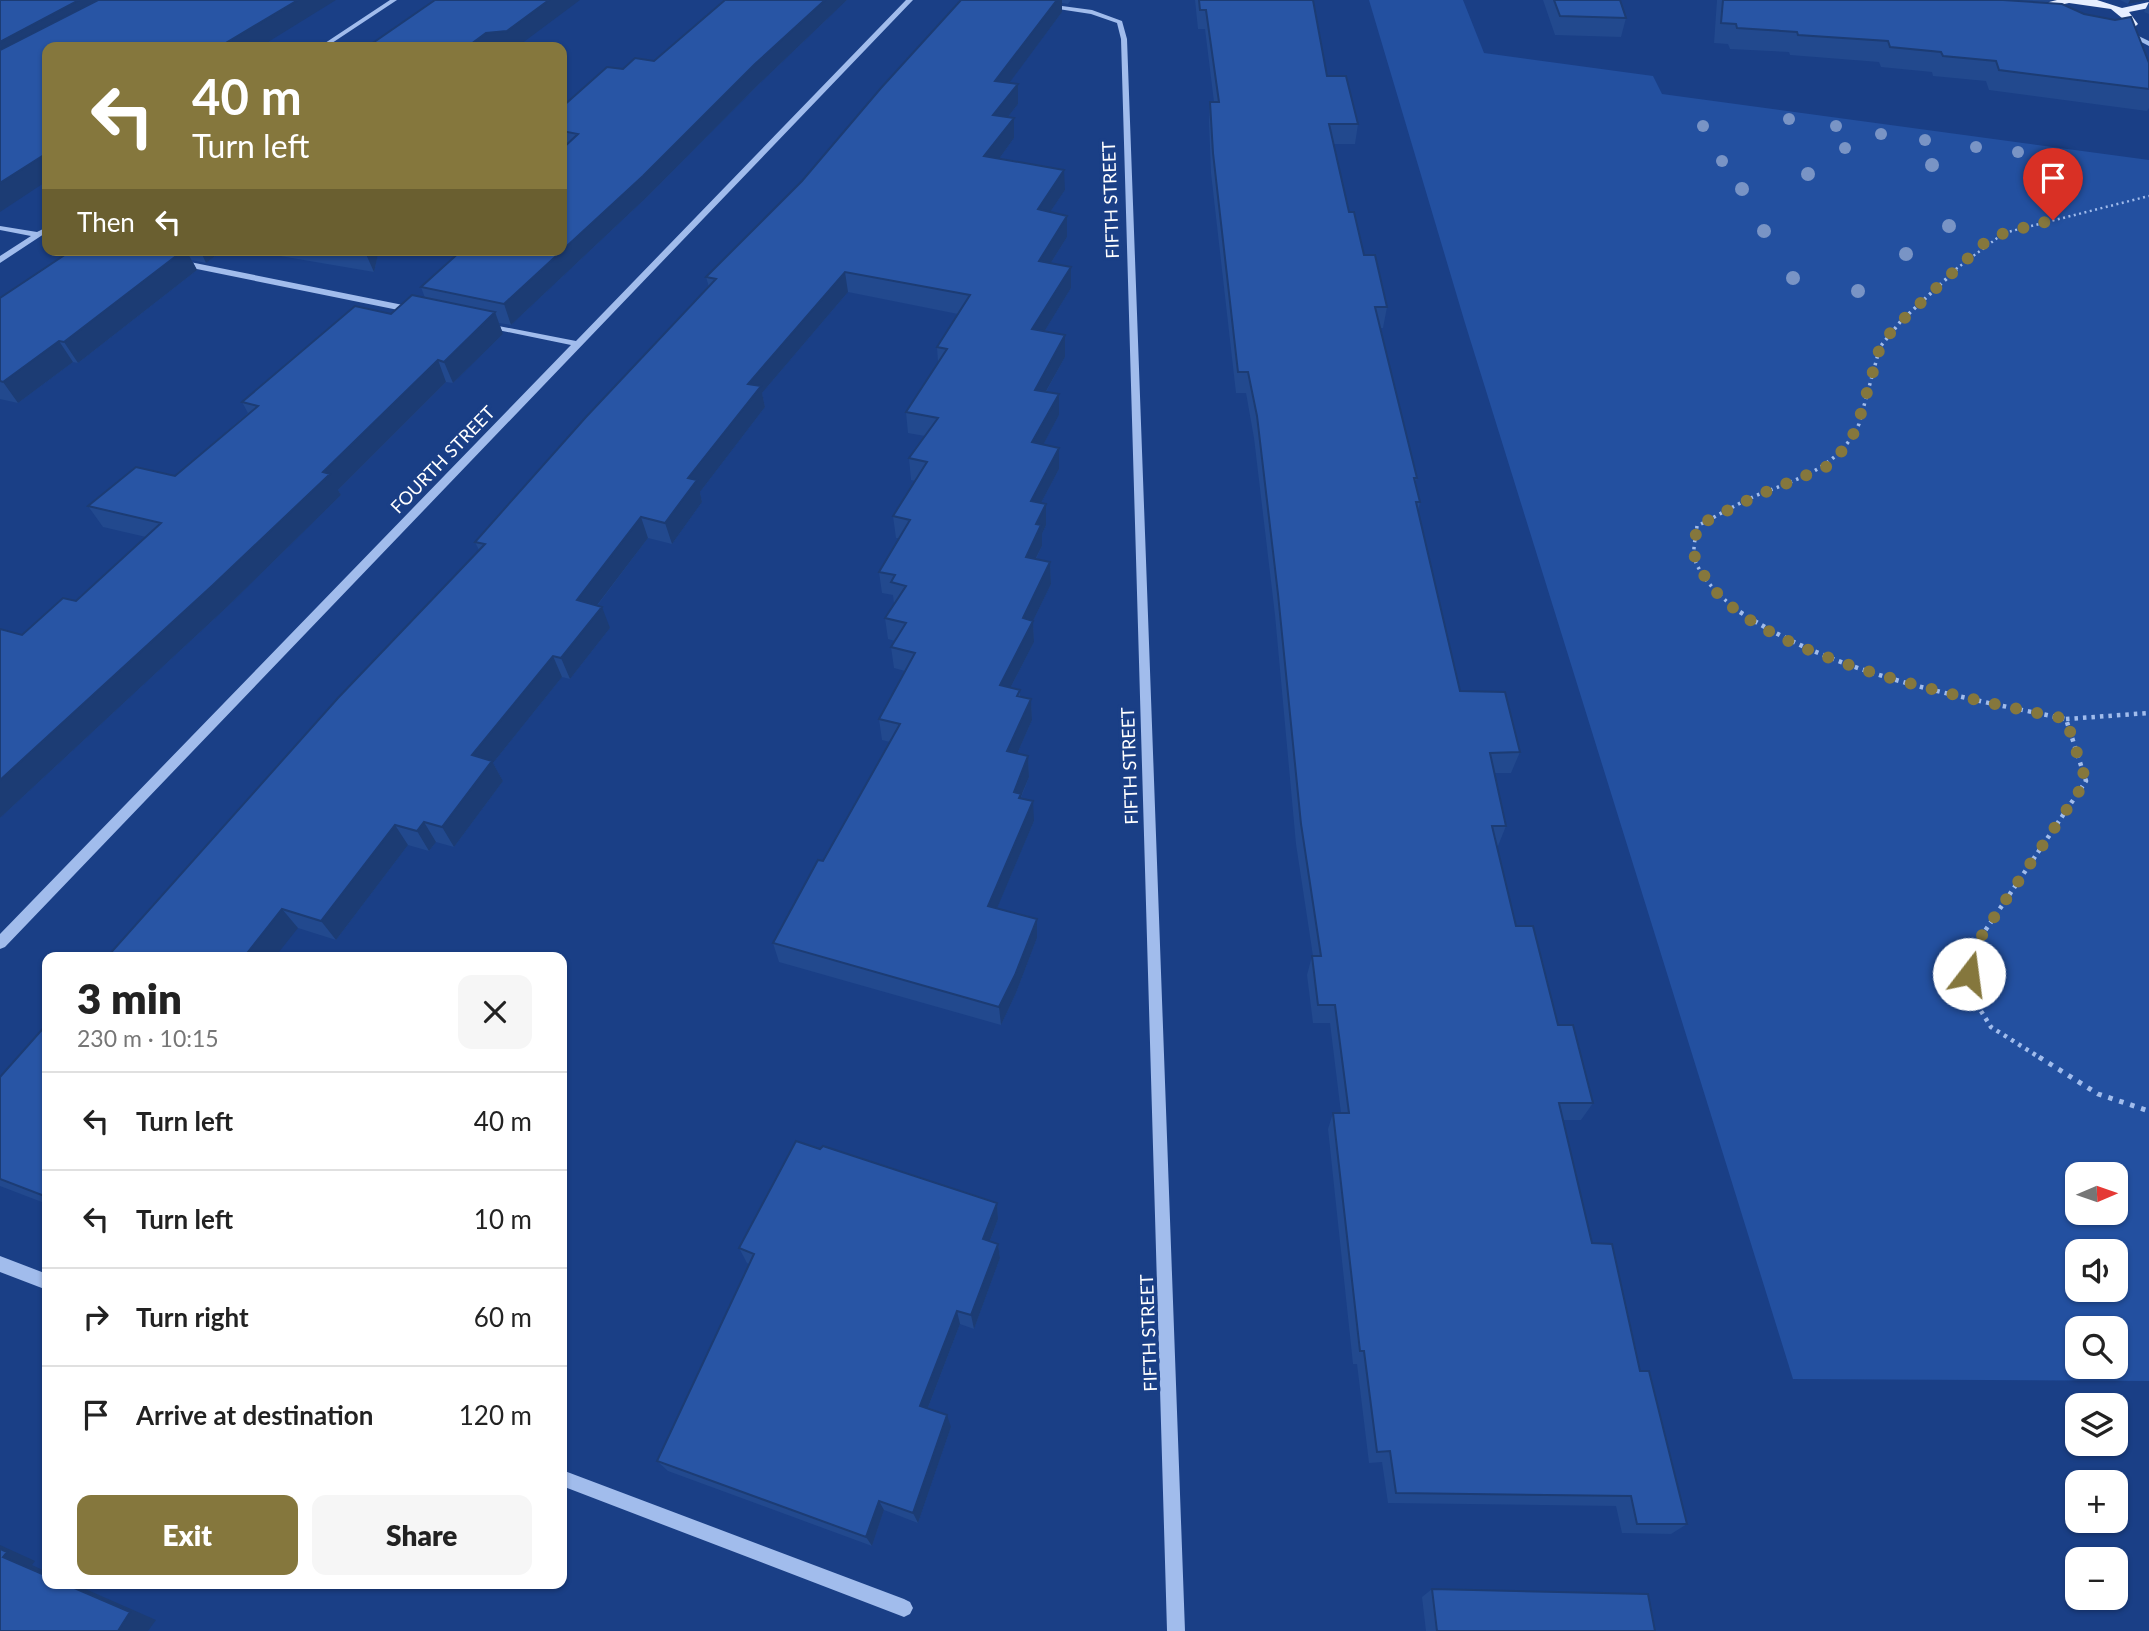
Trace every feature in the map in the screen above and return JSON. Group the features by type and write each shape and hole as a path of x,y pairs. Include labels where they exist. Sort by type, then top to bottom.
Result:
{"main road":[{"path":"2069,0 2095,3 2119,10 2132,20 2131,28 2126,32 2088,32 2048,18 2048,8 2052,4 2069,0"},
{"path":"2119,10 2149,5"}],"street":[{"path":"330,42 394,0"},
{"name":"FOURTH STREET","path":"0,943 910,0"},
{"name":"FIFTH STREET","path":"1027,4 1092,12 1121,22 1124,39 1176,1631"},
{"path":"2126,32 2149,44"},
{"path":"0,228 42,236"},
{"path":"0,260 42,237"},
{"path":"172,261 426,313"},
{"path":"479,323 578,344"},
{"path":"0,1264 42,1280"},
{"path":"567,1480 904,1608"}],"path":[{"path":"2149,196 2004,233 1983,244 1894,328 1880,347 1857,427 1847,446 1826,467 1754,497 1697,526 1695,559 1714,592 1759,626 1828,659 1939,691 2066,719 2149,713"},
{"path":"2066,719 2086,781 1968,956 1969,992 1991,1027 2098,1094 2149,1111"}],"shaded area":[{"path":"1369,0 1463,0 1484,53 1653,76 1662,94 2149,160 2149,1381 1793,1379 1465,323"}],"building":[{"path":"0,0 79,0 0,42"},
{"path":"98,0 298,0 227,42 42,42 42,156 0,183 0,50"},
{"path":"435,0 549,0 507,31 486,33 474,42 374,42"},
{"path":"725,0 825,0 567,246 567,144 578,134 567,132 567,103 607,67 623,69 635,58 654,61"},
{"path":"961,0 1057,0 995,81 1018,84 993,115 1014,118 984,156 1064,170 1038,209 1067,216 1039,261 1071,267 1032,329 1065,335 1035,390 1059,394 1032,442 1059,448 1031,501 1046,504 1036,524 1041,525 1026,557 1050,562 1023,618 1033,621 1000,685 1020,690 1017,696 1031,699 1007,751 1028,756 1014,792 1021,794 1019,798 1033,801 988,906 1037,919 999,1007 773,943 818,860 823,861 900,724 879,719 915,653 891,647 906,623 885,618 906,586 891,582 895,575 879,572 910,520 893,516 927,462 909,458 938,418 906,412 947,349 937,347 970,295 845,272 748,384 761,386 688,478 697,480 665,523 641,517 577,600 602,607 561,658 553,656 472,755 492,761 442,827 424,822 417,831 395,825 321,921 282,909 248,952 111,952 338,698 485,544 475,542 586,417 716,279 706,277 802,181"},
{"path":"1199,0 1313,0 1327,76 1346,76 1358,124 1329,124 1349,212 1354,212 1364,255 1375,255 1387,307 1375,307 1417,478 1414,478 1420,502 1416,502 1460,691 1505,692 1520,752 1490,753 1506,826 1492,826 1516,926 1533,926 1558,1025 1573,1025 1593,1103 1559,1103 1592,1243 1612,1244 1640,1371 1649,1371 1687,1524 1637,1524 1631,1496 1396,1493 1390,1451 1377,1452 1364,1351 1360,1351 1333,1113 1349,1113 1335,1005 1318,1005 1312,956 1321,956 1301,824 1257,416 1248,372 1238,372 1213,153 1210,102 1219,102 1206,10 1200,10"},
{"path":"1554,0 1620,0 1626,18 1560,16"},
{"path":"1723,0 2003,0 2062,4 2084,14 2115,20 2131,17 2149,63 2149,89 1999,70 1996,61 1890,47 1888,41 1737,28 1736,24 1721,23"},
{"path":"63,256 176,256 64,342 59,341 3,382 0,381 0,298"},
{"path":"455,256 556,256 504,304 421,287"},
{"path":"412,295 495,312 444,362 438,360 323,472 330,474 213,585 0,780 0,629 22,635 63,598 76,601 161,523 88,506 136,467 175,476 258,406 242,402 355,306 391,314"},
{"path":"42,1030 42,1195 0,1179 0,1077"},
{"path":"796,1141 820,1149 823,1146 997,1203 983,1239 998,1244 971,1315 957,1311 920,1406 947,1415 913,1513 879,1501 866,1537 657,1461 754,1254 739,1248"},
{"path":"0,1549 7,1552 3,1557 42,1574 42,1589 77,1589 130,1612 118,1631 0,1631"},
{"path":"1432,1589 1648,1594 1655,1631 1437,1631"}],"route":[{"path":"1969,974 1968,956 2086,781 2066,719 1939,691 1828,659 1759,626 1714,592 1695,559 1697,526 1754,497 1826,467 1847,446 1857,427 1880,347 1894,328 1983,244 2004,233 2053,220"}]}
